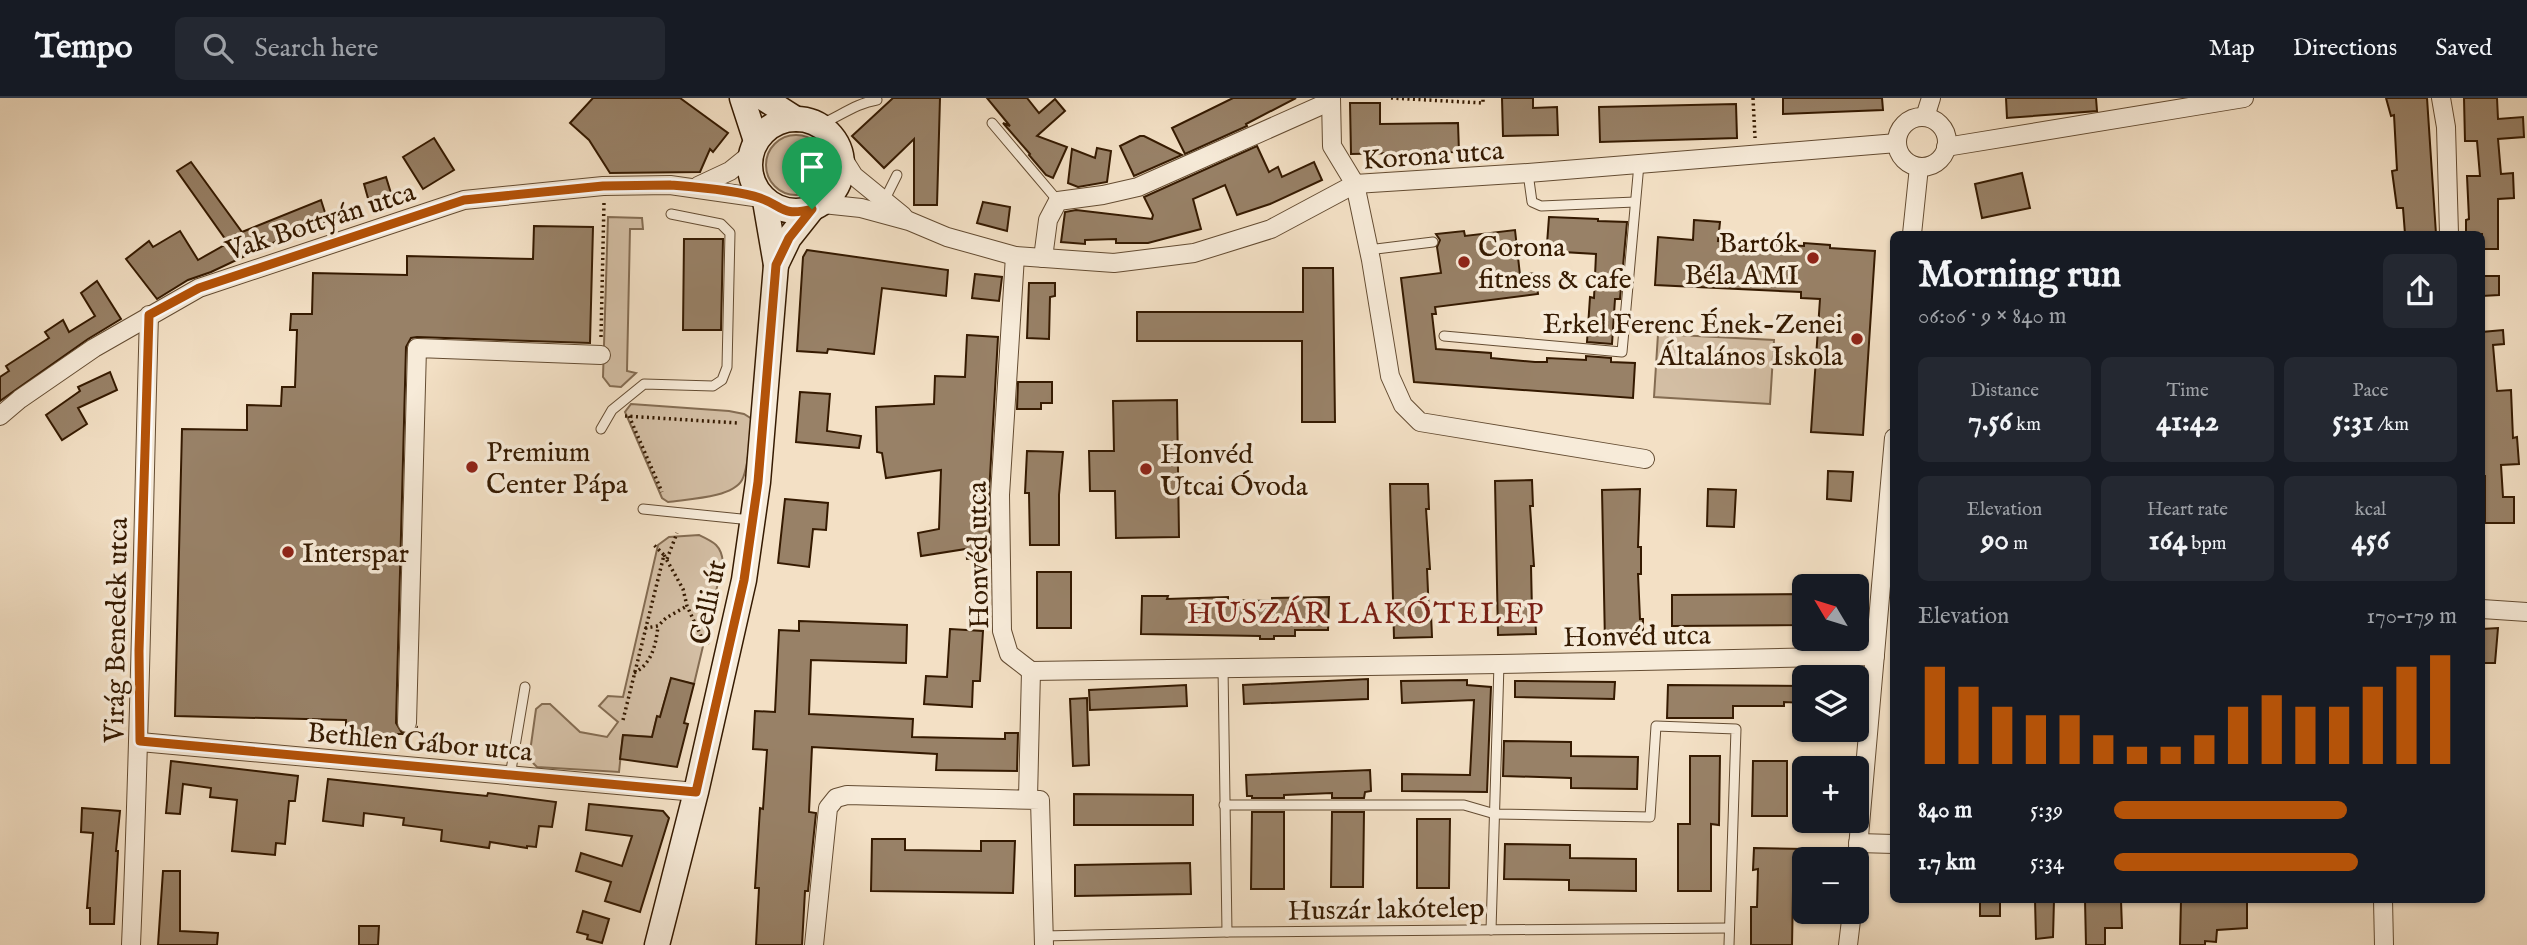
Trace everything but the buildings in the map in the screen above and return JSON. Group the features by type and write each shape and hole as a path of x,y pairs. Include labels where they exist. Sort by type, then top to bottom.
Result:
{"street":[{"path":"742,98 754,148 751,175 763,199 789,212 818,206 835,191 842,175 842,157 838,144 830,133 763,98"},
{"path":"1925,117 1931,98"},
{"path":"2441,98 2446,127 2449,231"},
{"path":"1043,258 1048,220 1058,201 1138,187 1331,99 1332,146 1355,184 1390,376 1403,405 1420,422 1645,459"},
{"path":"1946,147 2239,99"},
{"path":"1925,117 1936,121 1943,130 1946,147 1936,162 1919,167 1905,161 1899,153 1897,143 1899,131 1907,122 1925,117"},
{"path":"754,148 774,125 808,122"},
{"name":"Korona utca","path":"818,206 861,208 909,220 947,237 1015,256 1114,263 1194,253 1271,229 1355,184 1897,143"},
{"name":"Vak Bottyán utca","path":"695,187 730,171 754,148"},
{"name":"Korona utca","path":"842,157 855,176 909,220"},
{"path":"1912,231 1919,167"},
{"name":"Vak Bottyán utca","path":"0,416 94,348 199,288 464,200 603,186 695,187 763,199"},
{"name":"Celli út","path":"657,945 696,792 744,580 764,420 776,265 763,199"},
{"name":"Celli út","path":"776,265 789,238 818,206"},
{"name":"Honvéd utca","path":"1015,256 1000,495 1002,631 1009,654 1031,671 1875,656"},
{"name":"Virág Benedek utca","path":"131,945 140,741 139,651 149,315"},
{"path":"407,723 417,348 601,355"},
{"path":"1857,847 1890,508"},
{"path":"2485,609 2527,612"},
{"path":"1028,799 1031,671"},
{"name":"Bethlen Gábor utca","path":"140,741 696,792"},
{"path":"814,945 828,808 836,798 847,795 1040,800 1044,940"},
{"path":"1869,849 1890,845"},
{"path":"2383,903 2384,945"},
{"path":"1849,945 1851,924"}],"lane":[{"path":"808,122 840,116 863,102 877,100"},
{"path":"992,123 1058,201"},
{"path":"1444,336 1622,352 1639,164"},
{"path":"1528,173 1532,202 1541,206 1635,202"},
{"path":"884,201 897,175"},
{"path":"601,429 612,410 644,384 713,386 722,380 727,367 730,233 720,224 671,214"},
{"path":"1368,250 1433,242"},
{"path":"643,509 752,520"},
{"path":"1491,929 1499,664"},
{"path":"1223,667 1227,932"},
{"path":"510,776 526,687"},
{"path":"1224,805 1464,805 1495,814 1650,817 1656,726 1736,729 1729,945"},
{"name":"Huszár lakótelep","path":"1044,940 1227,932 1729,928"}],"path":[{"path":"1391,98 1483,103 1483,98"},
{"path":"1754,98 1756,154"},
{"path":"601,355 604,199"},
{"path":"609,415 738,423"},
{"path":"629,416 662,492"},
{"path":"623,720 645,628 666,557 677,533"},
{"path":"652,543 666,557 683,589 687,606 702,638 711,644"},
{"path":"645,628 658,626 687,606"},
{"path":"635,673 642,669 651,656 658,626"}],"shaded area":[{"path":"796,135 813,140 821,148 826,165 821,182 813,190 796,195 779,190 771,182 766,165 771,148 779,140"},
{"path":"608,217 642,218 643,229 630,229 627,371 636,373 621,387 610,386 603,377"},
{"path":"1658,334 1774,340 1770,404 1654,397"},
{"path":"631,404 729,411 752,419 748,459 742,480 729,491 708,497 668,502 662,498 625,412"},
{"path":"699,535 716,545 723,562 694,684 671,679 652,737 623,735 619,772 537,767 529,759 536,709 542,704 550,704 580,732 607,737 618,722 599,706 608,696 623,697 658,545 669,537"}],"place":[{"name":"Bartók Béla AMI","path":"1813,258"},
{"name":"Corona fitness & cafe","path":"1464,262"},
{"name":"Erkel Ferenc Ének-Zenei Általános Iskola","path":"1857,339"},
{"name":"Premium Center Pápa","path":"472,467"},
{"name":"Honvéd Utcai Óvoda","path":"1146,469"},
{"name":"Interspar","path":"288,552"}],"district":[{"name":"HUSZÁR LAKÓTELEP","path":"1366,613"}],"route":[{"path":"670,185 761,198 789,212 812,209 789,238 776,265 758,482 744,580 696,792 140,741 139,651 149,315 199,288 464,200 603,186 670,185"}]}
